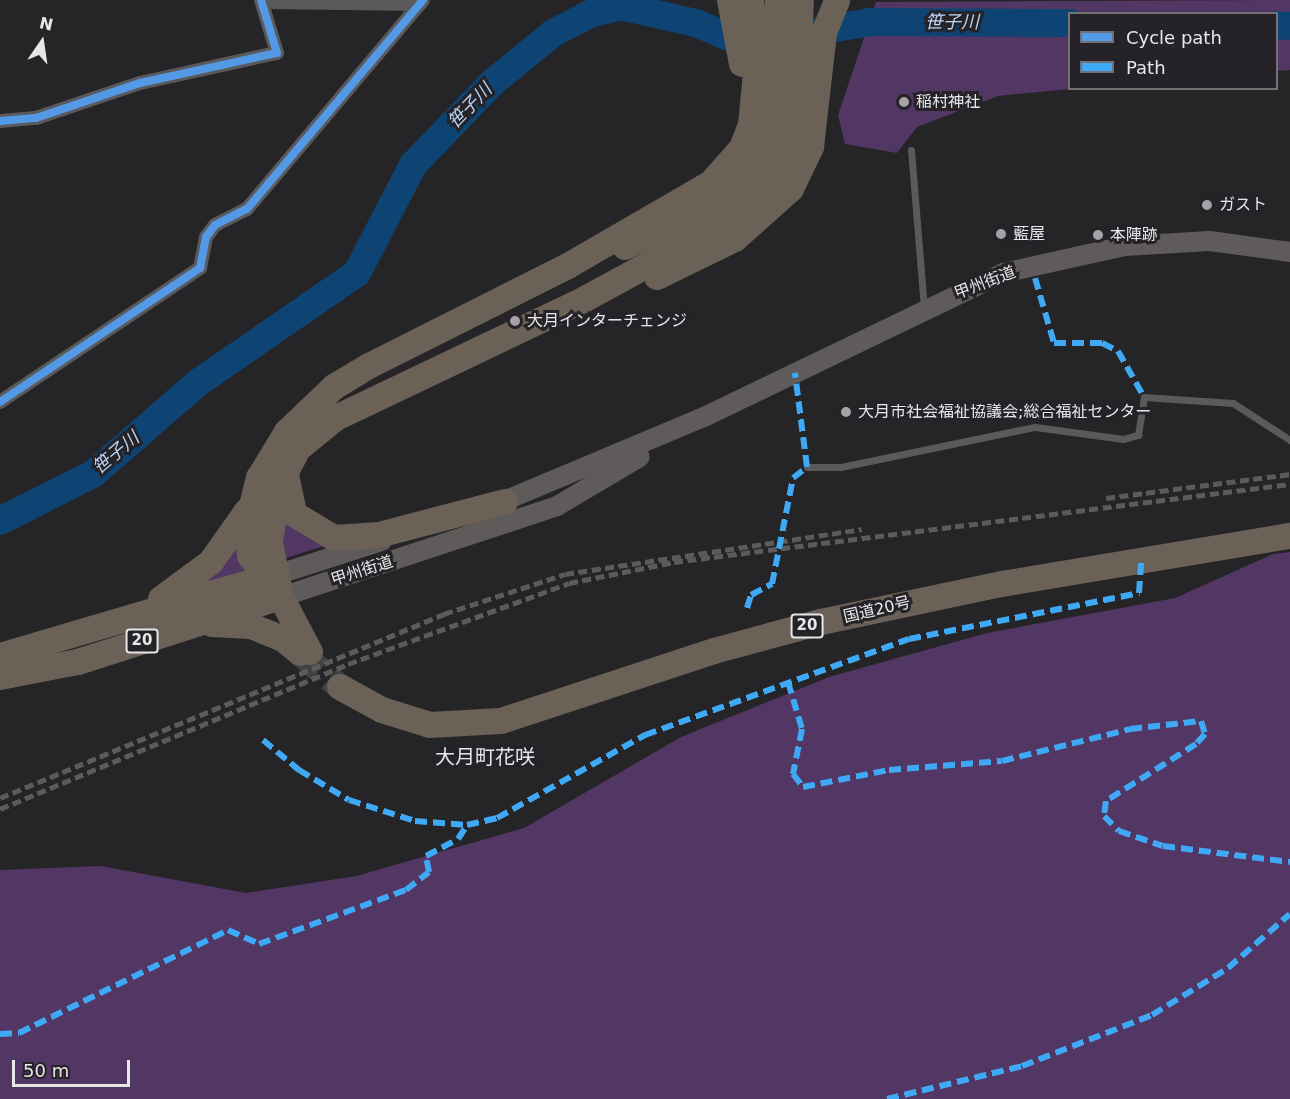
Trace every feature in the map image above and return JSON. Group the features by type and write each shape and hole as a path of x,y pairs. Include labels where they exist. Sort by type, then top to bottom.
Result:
{"highway":[{"path":"729,0 742,56 778,101"},
{"path":"273,584 270,524 286,468 298,449 336,418 585,299 659,277 735,239 770,213 804,168 758,52 751,0"},
{"path":"778,0 778,101"},
{"path":"568,266 674,228 738,189 765,155 801,0"},
{"path":"61,639 184,586 226,546 287,432 334,387 568,266 706,174 731,139 778,101 824,33 837,0"},
{"path":"286,468 294,514 334,538 379,535 505,502"},
{"path":"187,626 251,626 283,639 305,652 273,584 250,556 248,508"},
{"name":"国道20号","path":"340,687 382,710 430,725 501,721 714,651 821,622 1002,584 1290,536"},
{"name":"甲州街道","path":"0,677 78,662 187,626 273,584"},
{"name":"甲州街道","path":"0,656 273,584"}],"main road":[{"name":"甲州街道","path":"273,584 505,502 704,417 924,308 1003,273 1125,246 1210,241 1290,252"},
{"name":"甲州街道","path":"273,584 557,506 704,417"}],"street":[{"path":"0,121 36,118 140,83 277,53 263,1 422,2"},
{"path":"0,402 200,268 206,237 215,225 247,209 422,2"}],"lane":[{"path":"911,150 924,308"},
{"path":"807,467 841,467 1035,427 1123,439 1138,435 1144,397 1233,403 1290,440"}],"shaded area":[{"path":"1290,0 1290,70 1278,71 1278,12 1068,12 1068,89 998,96 917,127 897,153 845,144 838,115 876,2"},
{"path":"281,505 296,530 324,546 280,560"},
{"path":"238,544 248,569 201,584"},
{"path":"1290,552 1290,1099 0,1099 0,870 101,866 246,893 356,876 524,828 681,737 829,677 987,633 1175,598 1273,554"}],"waterway":[{"name":"笹子川","path":"0,521 93,474 199,382 357,273 413,165 492,83 553,33 590,14 621,6 696,23 726,36 762,39"},
{"name":"笹子川","path":"801,34 870,22 1068,23"},
{"name":"笹子川","path":"1278,25 1290,26"}],"tunnel":[{"path":"300,653 340,687"}],"railway":[{"path":"1106,498 1290,474"},
{"path":"0,809 348,664 569,583 674,562 1290,484"},
{"path":"0,798 444,614 565,574 862,529"}],"marked path":[{"path":"1035,278 1054,343 1102,343 1118,351 1144,397"},
{"path":"747,608 751,595 772,584 793,478 807,467 795,373"},
{"path":"263,740 299,770 349,800 415,821 467,825 497,818 645,735 909,639 1139,593 1141,562"},
{"path":"788,682 802,729 793,774 803,787 889,770 1002,761 1130,729 1201,721 1205,734 1196,744 1106,801 1104,816 1119,831 1163,846 1290,862"},
{"path":"0,1034 19,1033 228,930 259,944 406,890 429,872 426,856 458,839 467,825"},
{"path":"887,1099 1022,1066 1152,1015 1228,968 1290,914"}],"cycle path":[{"path":"0,121 36,118 140,83 277,53 261,0"},
{"path":"0,402 200,268 206,237 215,225 247,209 423,0"}],"place":[{"name":"稲村神社","path":"904,102"},
{"name":"ガスト","path":"1207,205"},
{"name":"藍屋","path":"1001,234"},
{"name":"本陣跡","path":"1098,235"},
{"name":"大月インターチェンジ","path":"515,321"},
{"name":"大月市社会福祉協議会;総合福祉センター","path":"846,412"}],"district":[{"name":"大月町花咲","path":"485,757"}]}
